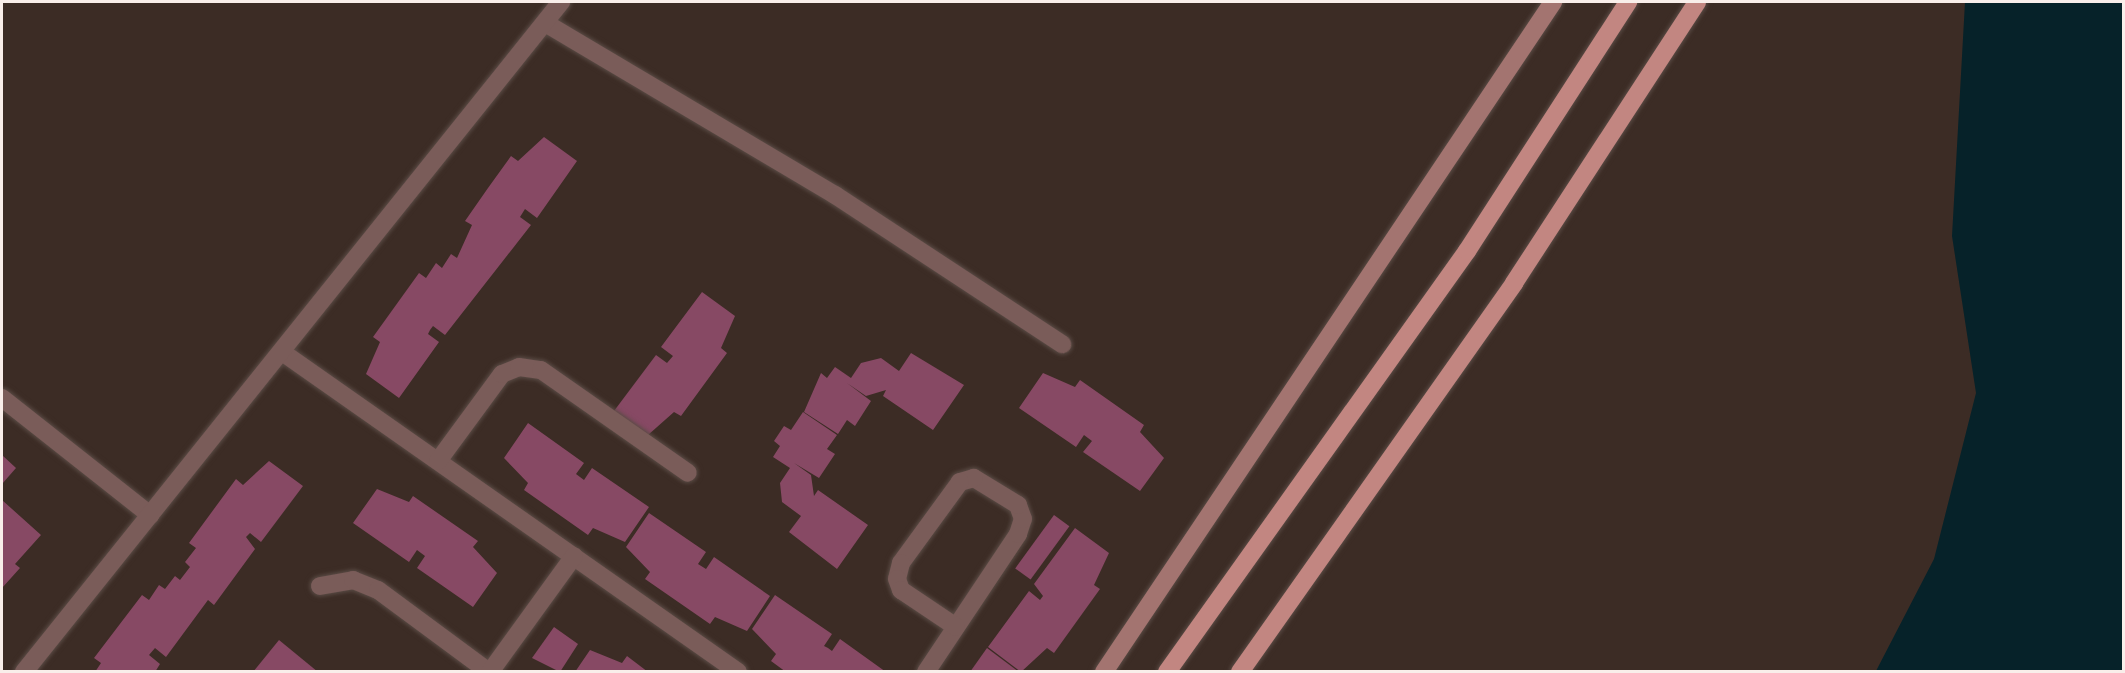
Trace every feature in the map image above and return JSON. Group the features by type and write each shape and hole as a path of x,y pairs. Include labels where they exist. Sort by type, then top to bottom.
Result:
{"main road":[{"path":"1167,672 1467,251 1628,2"},
{"path":"1240,672 1514,283 1697,2"}],"street":[{"path":"24,672 547,24 561,2"},
{"path":"1104,672 1553,2"},
{"path":"547,24 835,195 1062,344"},
{"path":"282,352 738,672"},
{"path":"438,461 502,374 519,367 541,370 688,473"},
{"path":"2,398 150,515"},
{"path":"926,672 956,627 1023,519 1018,505 974,478 960,482 902,563 897,579 902,590 956,627"},
{"path":"320,586 353,580 378,590 490,672 574,556"}],"water":[{"path":"1965,2 2123,2 2123,671 1876,671 1934,559 1976,393 1952,236"}],"building":[{"path":"544,137 577,161 537,218 525,209 520,217 531,225 445,335 433,326 428,334 439,342 399,398 366,374 380,342 373,337 419,273 426,278 436,263 442,268 451,254 457,258 472,225 465,221 511,156 518,161"},
{"path":"702,292 735,316 721,348 727,353 681,416 674,412 648,435 614,411 656,355 667,363 673,356 661,347"},
{"path":"911,353 964,385 933,430 883,396 886,390 866,396 847,383 871,401 855,426 847,420 838,434 804,412 821,373 827,378 835,367 851,378 861,363 881,358 899,371"},
{"path":"1043,373 1075,387 1080,380 1144,425 1140,432 1164,458 1140,491 1083,452 1092,441 1084,435 1076,447 1019,408"},
{"path":"803,412 837,435 827,449 835,454 819,478 794,463 811,475 814,496 818,490 868,525 837,569 789,532 801,516 782,502 780,483 790,468 773,457 780,446 774,441 784,426 791,430"},
{"path":"528,423 584,463 576,474 584,480 592,468 649,507 625,542 593,528 588,535 524,490 528,483 504,458"},
{"path":"2,455 16,468 2,484"},
{"path":"269,461 303,486 261,542 250,533 246,537 255,549 214,605 208,600 166,657 155,648 149,655 160,664 155,672 95,672 101,663 94,658 142,595 149,600 159,585 165,589 175,576 180,580 190,567 185,562 196,548 189,543 236,479 243,485"},
{"path":"377,489 409,502 413,496 478,541 473,547 497,573 473,607 417,568 425,556 417,550 409,562 353,523"},
{"path":"2,500 41,535 15,564 20,568 2,588"},
{"path":"649,513 706,552 698,564 706,569 714,557 770,596 747,631 715,617 710,624 645,579 650,572 626,547"},
{"path":"1054,515 1069,526 1031,580 1015,568"},
{"path":"1075,528 1109,553 1094,585 1100,589 1054,653 1047,648 1021,672 988,647 1029,591 1040,600 1043,596 1034,584"},
{"path":"775,595 832,634 824,646 832,651 840,639 886,672 786,672 771,661 776,654 752,629"},
{"path":"554,627 578,644 560,672 532,658"},
{"path":"279,640 318,672 253,672"},
{"path":"987,648 1019,672 970,672"},
{"path":"590,650 622,663 627,656 648,672 575,672"}]}
